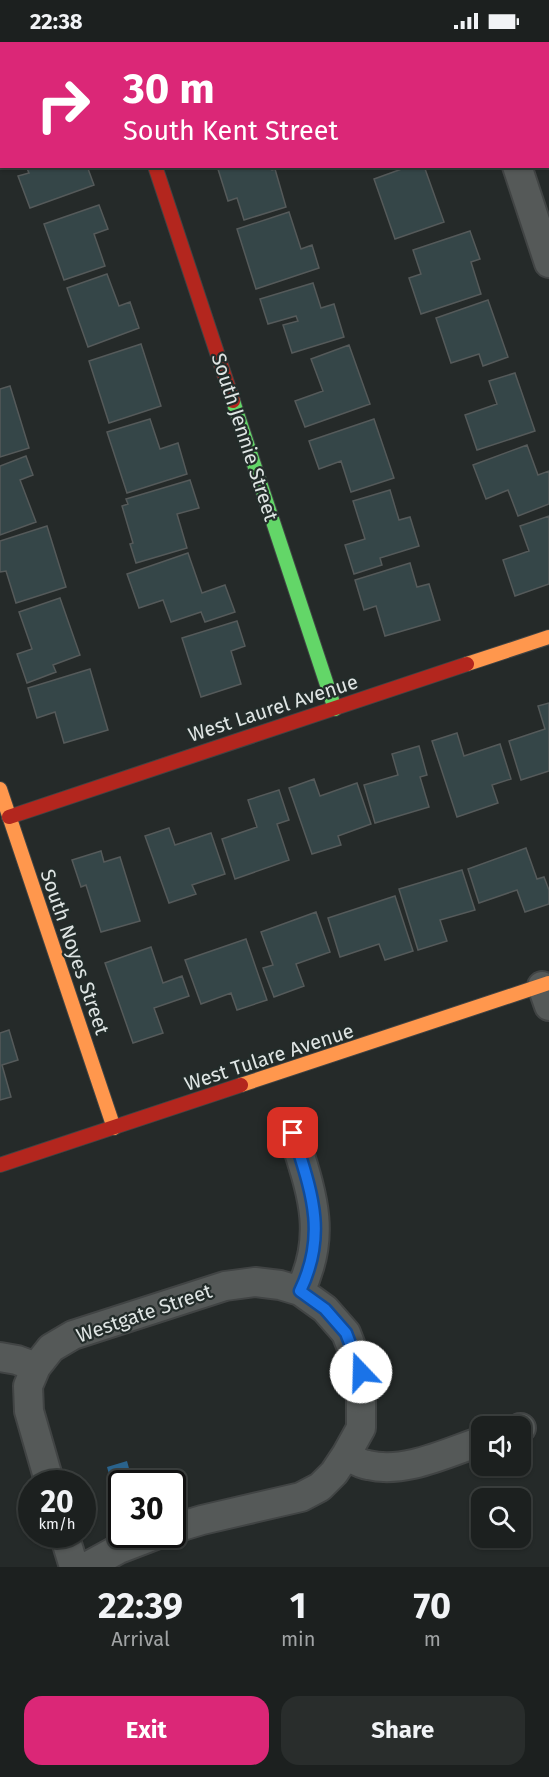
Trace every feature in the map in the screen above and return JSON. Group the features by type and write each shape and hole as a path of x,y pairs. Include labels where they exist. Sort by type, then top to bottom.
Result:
{"street":[{"name":"South Jennie Street","path":"156,168 335,708"},
{"path":"518,168 549,263"},
{"name":"West Laurel Avenue","path":"9,817 549,637"},
{"name":"South Noyes Street","path":"0,789 114,1128"},
{"name":"West Tulare Avenue","path":"0,1165 547,992"},
{"path":"186,1525 301,1497 320,1487 334,1473 361,1428 361,1372 346,1333 325,1309 300,1291 309,1272 315,1242 315,1217 312,1194 293,1133"},
{"name":"Westgate Street","path":"36,1367 51,1348 73,1335 225,1286 255,1282 280,1285 300,1291"},
{"path":"0,1357 36,1367 28,1386 29,1411 46,1470"},
{"path":"346,1455 366,1465 388,1468 414,1463 471,1445"},
{"path":"68,1548 74,1567"},
{"path":"86,1567 122,1548"}],"water":[{"path":"127,1461 129,1470 108,1471 107,1467"}],"building":[{"path":"27,168 88,168 94,185 30,208 18,176 29,173"},
{"path":"218,168 272,168 275,169 286,207 244,220 237,198 228,201"},
{"path":"404,168 425,168 444,222 395,239 374,179"},
{"path":"99,205 108,229 94,234 105,266 64,280 44,224"},
{"path":"289,212 301,249 312,245 319,268 256,289 237,229"},
{"path":"470,231 480,259 471,262 481,294 421,314 409,278 421,274 413,250"},
{"path":"107,274 119,306 130,302 139,328 88,347 67,288"},
{"path":"313,283 321,308 334,304 344,337 292,353 283,325 298,321 296,316 268,324 260,299"},
{"path":"488,300 508,357 483,366 479,354 451,363 436,318"},
{"path":"141,344 161,406 109,423 89,361"},
{"path":"349,345 370,404 305,427 295,401 323,391 311,359"},
{"path":"515,373 535,431 477,450 465,415 497,404 489,381"},
{"path":"10,386 29,448 0,457 0,389"},
{"path":"150,419 160,449 178,443 187,474 127,493 107,432"},
{"path":"374,419 394,478 351,492 341,461 319,469 309,441"},
{"path":"527,445 538,475 549,471 549,504 518,516 508,490 486,499 473,465"},
{"path":"26,456 33,475 20,480 36,522 0,535 0,466"},
{"path":"190,480 199,508 177,514 187,548 136,563 130,544 133,543 122,506 128,504 126,499"},
{"path":"390,490 399,520 410,517 419,546 380,558 382,565 354,574 345,545 365,539 353,501"},
{"path":"549,516 549,584 515,596 503,560 529,551 520,526"},
{"path":"47,526 66,587 16,603 6,571 0,572 0,541"},
{"path":"188,553 202,593 225,585 235,612 205,622 201,612 171,622 163,600 139,608 127,574"},
{"path":"410,563 417,587 429,584 440,620 385,636 376,606 364,610 355,580"},
{"path":"60,598 80,655 53,665 56,672 27,683 17,654 32,649 19,612"},
{"path":"237,621 245,646 231,651 241,684 201,697 182,638"},
{"path":"90,669 108,730 64,743 55,712 37,718 28,688"},
{"path":"549,703 549,771 521,780 509,741 545,729 538,706"},
{"path":"457,733 464,756 500,744 511,779 492,785 498,803 457,817 432,741"},
{"path":"419,746 427,775 420,777 429,807 375,823 364,785 398,775 392,754"},
{"path":"314,779 320,796 357,783 371,824 338,836 341,845 312,854 289,788"},
{"path":"279,790 289,820 277,824 289,860 235,879 222,839 257,827 248,800"},
{"path":"169,828 175,845 211,833 225,874 192,885 196,894 169,903 145,836"},
{"path":"526,848 537,879 544,877 549,890 549,904 525,912 517,890 479,903 468,869"},
{"path":"101,851 104,862 120,857 140,921 101,932 86,885 81,887 72,860"},
{"path":"462,870 475,910 440,920 447,941 418,950 399,889"},
{"path":"395,896 413,951 385,960 379,944 340,957 328,918"},
{"path":"316,912 330,952 296,964 304,986 274,997 263,968 273,965 261,932"},
{"path":"246,939 267,1000 237,1010 231,993 201,1004 185,960"},
{"path":"151,947 163,983 182,976 189,996 154,1008 163,1033 133,1043 105,963"},
{"path":"9,1030 18,1060 2,1065 11,1097 0,1100 0,1033"}],"traffic: fast":[{"path":"233,401 335,709"}],"traffic: slow":[{"path":"467,664 549,637"},
{"path":"0,789 114,1128"},
{"path":"241,1085 549,983"}],"traffic: jam":[{"path":"156,168 233,401"},
{"path":"9,817 467,664"},
{"path":"0,1165 241,1085"}],"route":[{"path":"293,1133 312,1194 315,1217 315,1242 309,1272 300,1291 325,1309 346,1333 361,1372"}]}
